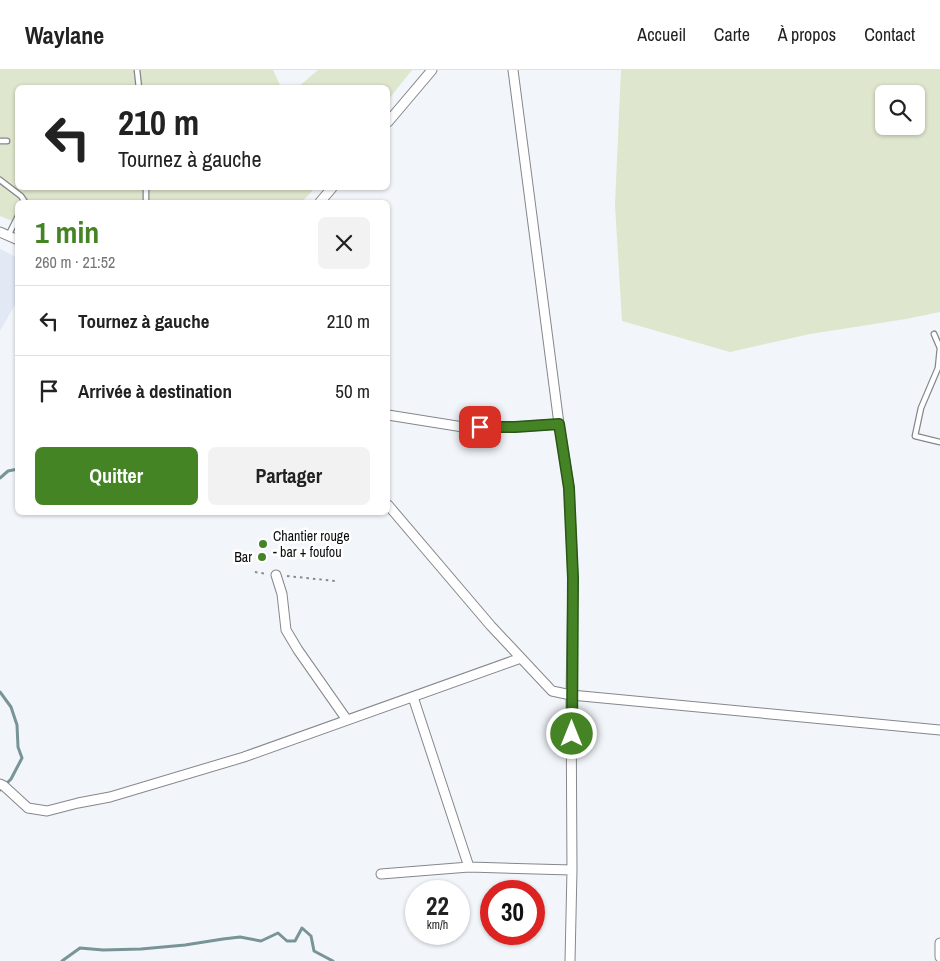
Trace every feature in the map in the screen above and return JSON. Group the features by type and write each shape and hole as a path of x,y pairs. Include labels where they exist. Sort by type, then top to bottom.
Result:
{"street":[{"path":"390,120 432,70"},
{"path":"513,70 569,488 573,578 570,961"},
{"path":"322,200 330,190"},
{"path":"390,415 463,427 515,427 559,424"},
{"path":"390,507 491,626 552,691 571,695 940,730"},
{"path":"276,575 282,594 286,630 347,720"},
{"path":"0,784 28,808 48,812 78,803 110,797 244,757 521,658"},
{"path":"413,697 469,867"},
{"path":"381,874 469,867 572,870"},
{"path":"940,943 940,957"}],"lane":[{"path":"137,70 139,85"},
{"path":"0,141 7,141"},
{"path":"0,180 24,200"},
{"path":"4,234 15,220"},
{"path":"934,334 940,348 938,368 921,408 915,436 940,442"}],"path":[{"path":"255,572 336,581"}],"shaded area":[{"path":"0,249 15,256 15,305 0,331"}],"green space":[{"path":"0,70 273,70 280,85 15,85 15,190 313,190 304,200 15,200 15,222 0,216"},
{"path":"318,70 412,70 390,98 390,85 300,85"},
{"path":"621,70 940,70 940,312 810,334 730,352 622,321 615,205"}],"waterway":[{"path":"0,478 8,471 15,470"},
{"path":"0,692 11,707 17,725 18,747 22,758 11,779 0,790"},
{"path":"62,961 80,948 103,950 141,949 240,937 261,941 278,933 287,941 295,941 302,928 311,936 314,951 333,961"}],"place":[{"name":"Chantier rouge - bar + foufou","path":"263,544"},
{"name":"Bar","path":"262,557"}],"route":[{"path":"480,427 559,424 569,488 573,578 572,734"}]}
